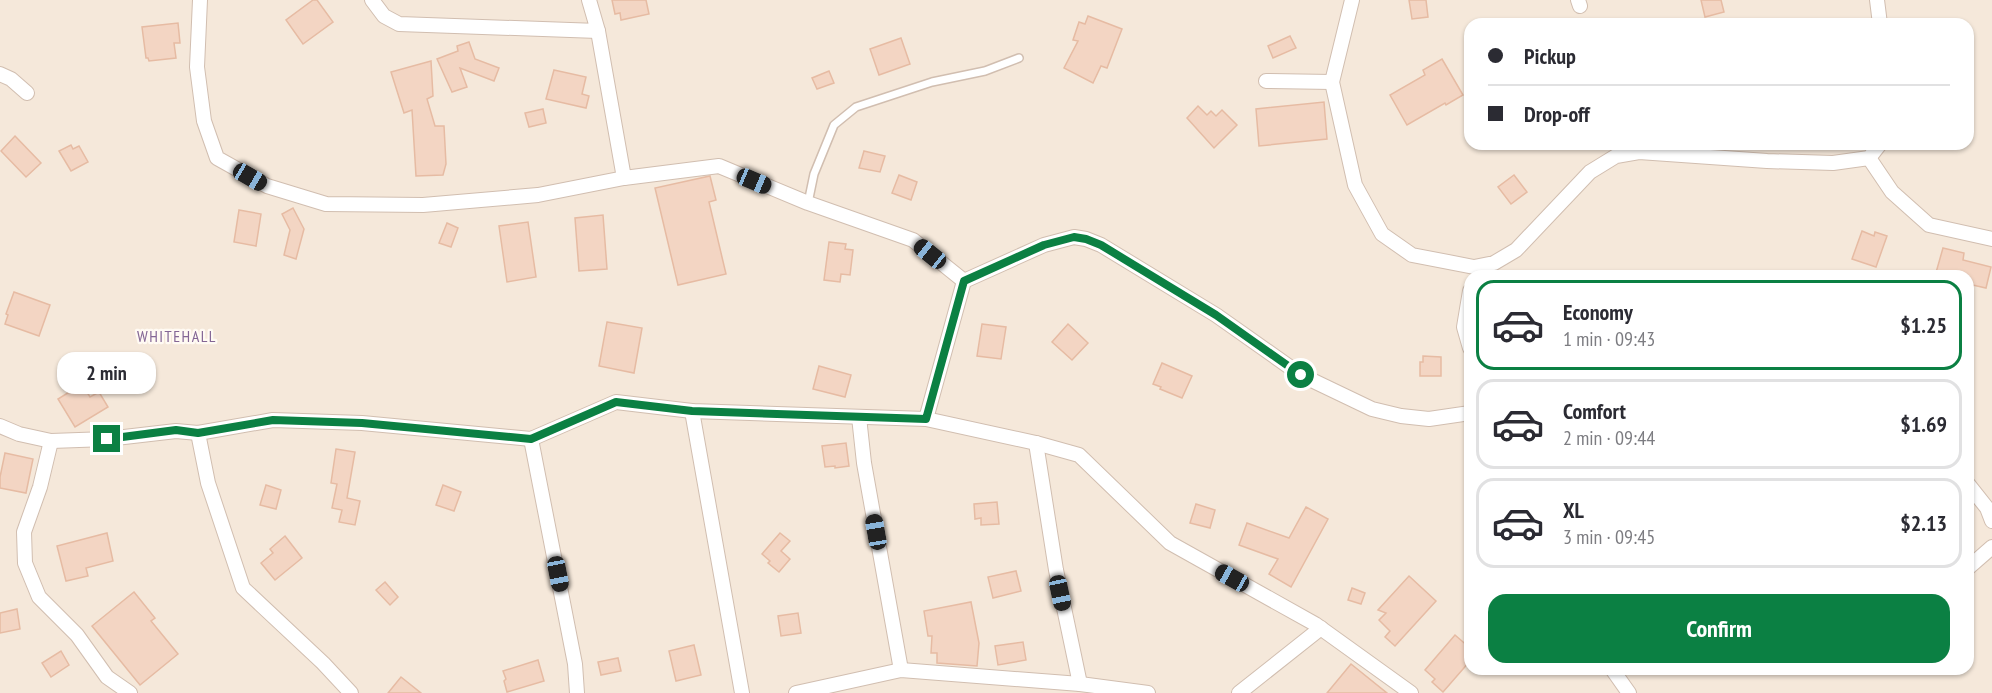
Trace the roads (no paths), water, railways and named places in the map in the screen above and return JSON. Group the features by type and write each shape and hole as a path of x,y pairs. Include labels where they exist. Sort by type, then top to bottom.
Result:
{"street":[{"path":"200,0 197,67 204,121 217,158 267,186 326,204 423,206 538,195 624,178 719,166 808,203 914,240 964,281"},
{"path":"372,0 384,16 399,24 598,31"},
{"path":"589,0 598,31 624,178"},
{"path":"1352,0 1332,82 1355,185 1382,234 1412,255 1466,270"},
{"path":"1877,0 1879,18"},
{"path":"0,74 27,93"},
{"path":"1266,81 1332,82"},
{"path":"1478,270 1516,250 1590,172 1616,156 1639,152 1767,162 1833,163 1869,158 1876,150"},
{"path":"1869,158 1892,192 1929,225 1992,238"},
{"path":"964,281 1044,245 1074,237 1086,239 1101,245 1216,315 1301,375 1372,408 1401,416 1429,419 1464,414"},
{"path":"926,419 964,281"},
{"path":"0,426 19,434 51,441 107,439 176,430 198,433 273,420 362,423 531,439 616,402 692,411 926,419 1078,455 1170,543 1321,628 1412,693"},
{"path":"692,411 742,693"},
{"path":"859,417 864,463 901,670"},
{"path":"198,433 208,483 243,588 323,663 351,693"},
{"path":"531,439 575,664 577,693"},
{"path":"51,441 40,487 24,532 25,563 39,597 77,635 107,677 130,693"},
{"path":"1035,443 1056,570 1080,684"},
{"path":"1974,491 1988,508 1992,521"},
{"path":"1974,563 1992,547"},
{"path":"1239,693 1321,628"},
{"path":"796,693 901,670 1080,684 1148,693"},
{"path":"1616,675 1629,693"}],"lane":[{"path":"808,203 814,174 834,125 856,106 932,82 985,71 1019,58"}],"district":[{"name":"WHITEHALL","path":"177,336"}]}
